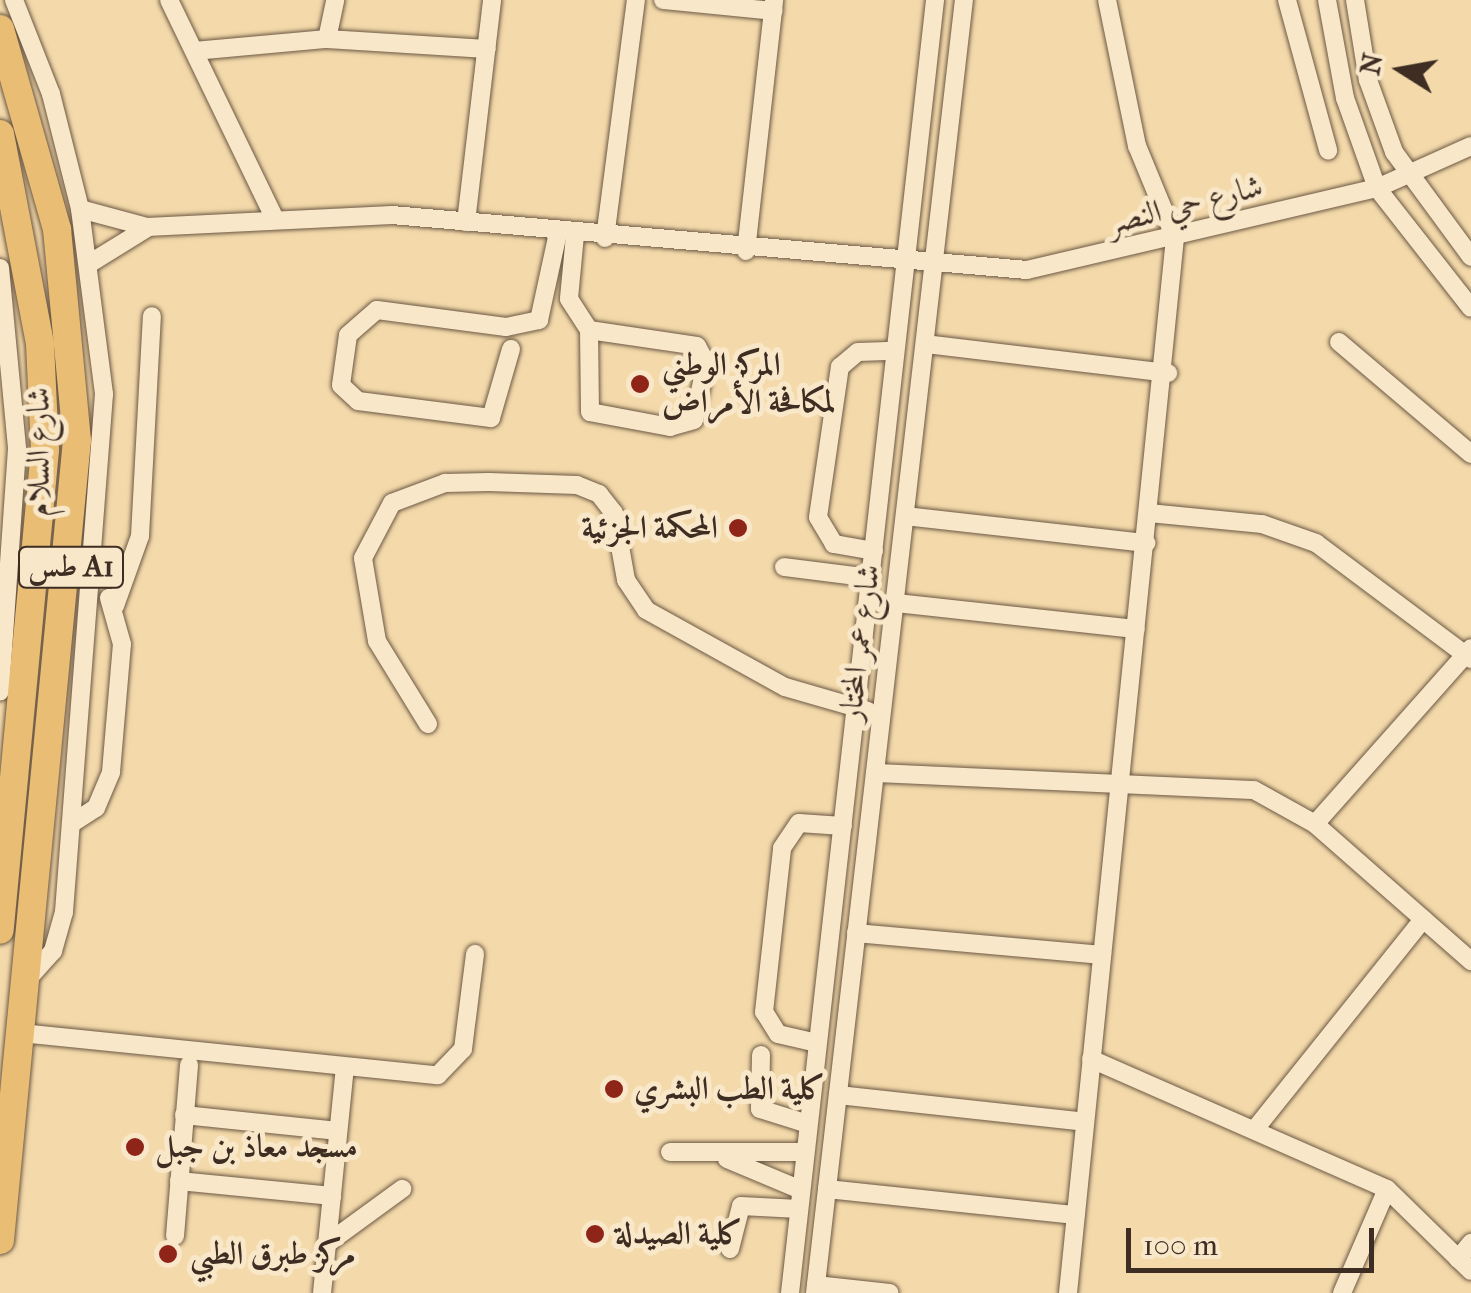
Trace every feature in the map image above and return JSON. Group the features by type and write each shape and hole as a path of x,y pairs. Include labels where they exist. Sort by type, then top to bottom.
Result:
{"highway":[{"name":"شارع السلام","path":"0,29 57,229 76,412 70,575 0,1240"},
{"name":"شارع السلام","path":"0,134 33,295 45,434 0,930"}],"street":[{"path":"14,0 51,94 92,262 104,394 94,584 62,925 26,981"},
{"path":"169,0 273,216"},
{"path":"326,39 335,0"},
{"path":"466,222 492,0"},
{"path":"604,238 636,0"},
{"path":"663,0 774,6 746,251"},
{"name":"شارع عمر المختار","path":"790,1293 935,0"},
{"name":"شارع عمر المختار","path":"815,1289 964,0"},
{"path":"1068,1293 1118,791 1168,373 1175,238 1137,146 1107,0"},
{"path":"1287,0 1328,150"},
{"path":"1327,0 1349,113 1377,188 1471,308"},
{"path":"1355,0 1371,91 1407,175 1471,257"},
{"path":"194,52 326,39 486,49"},
{"path":"930,46 958,48"},
{"name":"شارع حي النصر","path":"148,227 273,216 466,222 746,251 934,267 1028,270 1377,188 1471,146"},
{"path":"80,210 148,227"},
{"path":"92,262 148,227"},
{"path":"567,234 568,299 589,330 590,412 670,427 698,414 706,363 697,346 589,330"},
{"path":"511,349 491,418 358,401 340,385 348,335 377,310 506,327 539,320 567,234"},
{"path":"0,268 17,479 0,691"},
{"path":"71,824 96,808 109,782 122,644 115,606 140,536 152,316"},
{"path":"1340,342 1471,454"},
{"path":"925,344 1168,373"},
{"path":"874,551 834,544 818,517 840,367 858,352 894,351"},
{"path":"428,724 377,642 363,558 392,503 460,482 588,488 614,512 626,580 646,610 785,687 858,710 883,713"},
{"path":"1149,513 1262,524 1316,543 1469,653 1314,824"},
{"path":"905,516 1146,543"},
{"path":"784,567 871,578"},
{"path":"94,584 115,606"},
{"path":"896,603 1136,629"},
{"path":"875,773 1118,791 1254,790 1314,824 1471,960"},
{"path":"818,1043 778,1034 764,1012 780,868 792,827 842,826"},
{"path":"1254,1129 1423,918"},
{"path":"856,933 1102,955"},
{"path":"20,1033 431,1076 451,1069 462,1049 475,954"},
{"path":"761,1054 760,1109 808,1124"},
{"path":"1091,1059 1387,1190 1464,1265 1471,1243"},
{"path":"174,1236 188,1065"},
{"path":"322,1293 345,1068"},
{"path":"838,1095 1085,1122"},
{"path":"184,1115 338,1132"},
{"path":"670,1152 727,1159 805,1152"},
{"path":"727,1159 800,1199"},
{"path":"179,1181 332,1196"},
{"path":"328,1244 402,1189"},
{"path":"827,1189 1076,1214"},
{"path":"1342,1293 1387,1190"},
{"path":"730,1249 741,1206 800,1199"},
{"path":"815,1289 890,1293"}],"place":[{"name":"المركز الوطني لمكافحة الأمراض","path":"640,384"},
{"name":"المحكمة الجزئية","path":"738,528"},
{"name":"كلية الطب البشري","path":"614,1089"},
{"name":"مسجد معاذ بن جبل","path":"135,1147"},
{"name":"كلية الصيدلة","path":"595,1234"},
{"name":"مركز طبرق الطبي","path":"168,1254"}]}
